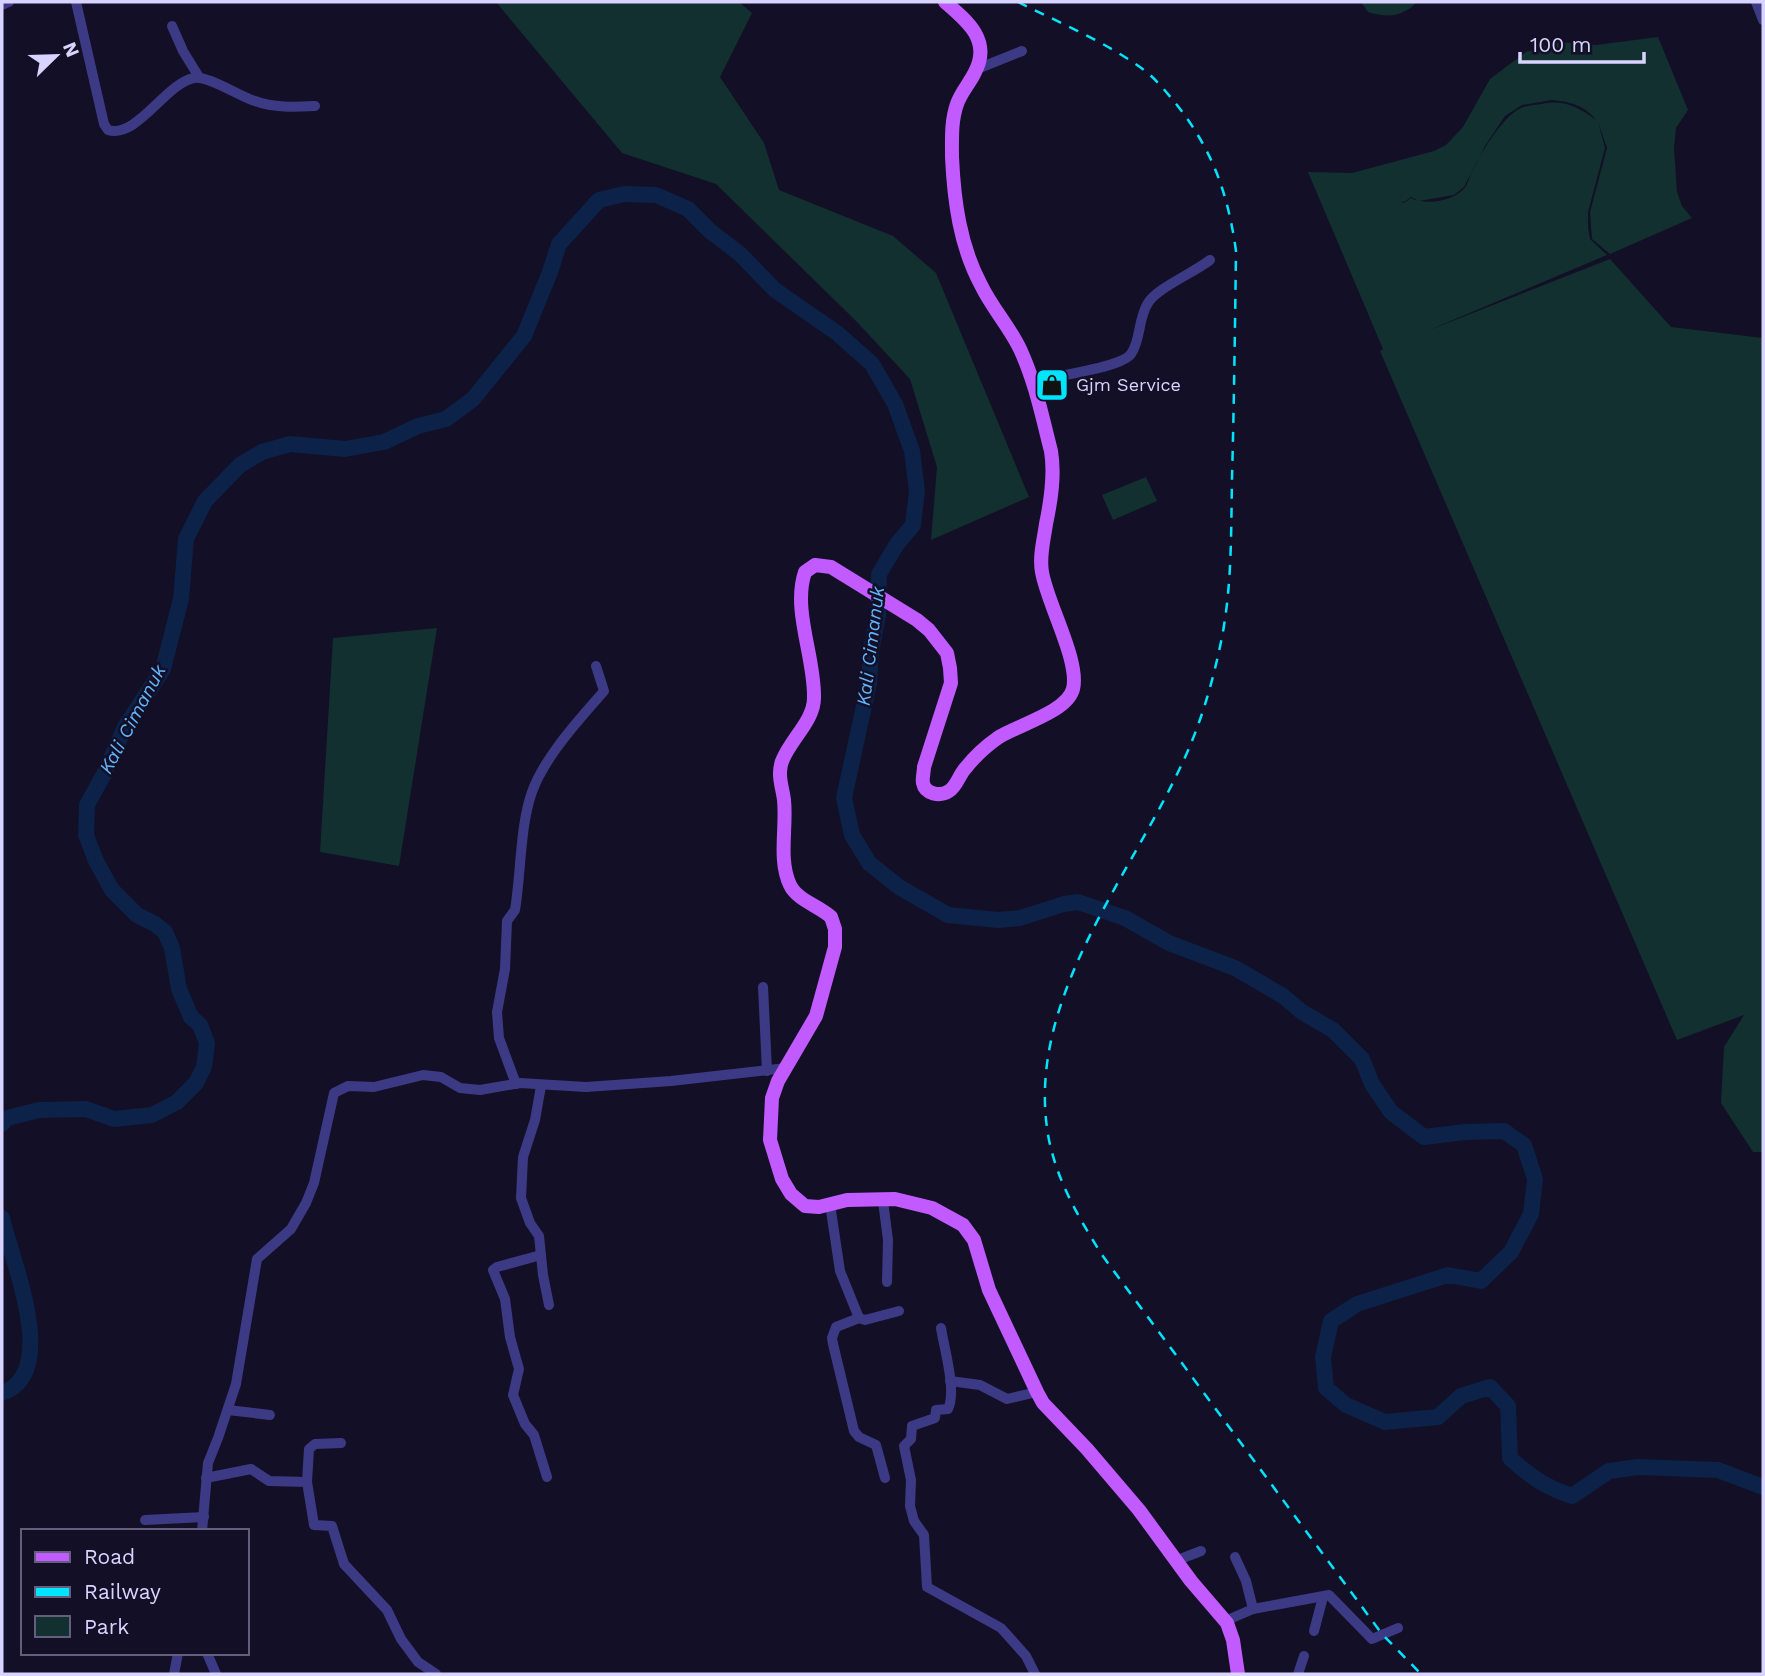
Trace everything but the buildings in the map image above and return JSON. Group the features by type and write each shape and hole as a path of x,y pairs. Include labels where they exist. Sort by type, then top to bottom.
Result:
{"main road":[{"path":"945,2 978,34 981,53 977,69 957,104 952,127 956,204 961,233 976,276 1013,337 1032,381 1054,464 1041,570 1070,659 1073,689 1069,697 1055,709 1013,729 989,745 972,760 953,788 943,794 935,794 927,790 922,782 924,767 951,683 950,667 943,646 917,620 831,567 808,568 802,580 801,611 810,650 814,700 808,718 780,766 785,857 790,886 831,917 836,940 816,1016 772,1098 770,1140 786,1186 798,1202 805,1206 819,1207 847,1200 895,1199 932,1208 963,1225 971,1233 989,1290 1037,1392 1139,1510 1175,1561 1227,1623 1238,1674"}],"street":[{"path":"2,5 9,2"},
{"path":"76,2 104,124 108,130 123,130 184,81 199,77"},
{"path":"1756,2 1763,20"},
{"path":"172,26 199,77 253,101 285,107 315,106"},
{"path":"977,69 1022,51"},
{"path":"1032,381 1111,365 1126,359 1132,351 1148,302 1159,292 1210,260"},
{"path":"516,1084 499,1038 497,1012 505,969 507,921 516,910 527,815 533,791 561,742 604,691 596,666"},
{"path":"547,746 549,762"},
{"path":"763,987 767,1071"},
{"path":"202,1529 208,1463 236,1384 257,1259 291,1229 306,1203 314,1183 334,1093 348,1086 374,1087 423,1075 441,1077 460,1088 480,1090 516,1084 586,1087 659,1082 786,1068"},
{"path":"541,1086 535,1120 523,1157 521,1189 526,1215 539,1236 549,1306"},
{"path":"883,1201 888,1240 887,1282"},
{"path":"830,1204 840,1271 859,1318"},
{"path":"541,1255 493,1270 505,1299 510,1337 519,1369 513,1398 525,1424 534,1435 547,1476"},
{"path":"885,1478 876,1445 853,1431 832,1338 836,1328 859,1318 865,1320 899,1311"},
{"path":"941,1328 951,1402 947,1409 936,1410 933,1420 912,1426 911,1439 904,1446 911,1480 910,1506 914,1521 924,1535 927,1587 1001,1628 1027,1657 1035,1674"},
{"path":"950,1381 980,1385 1007,1399 1037,1392"},
{"path":"228,1410 270,1415"},
{"path":"341,1443 315,1444 309,1449 307,1482 314,1525 332,1526 344,1564 387,1610 401,1639 418,1661 436,1674"},
{"path":"206,1478 251,1469 270,1481 307,1482"},
{"path":"145,1520 204,1517"},
{"path":"1175,1561 1201,1551"},
{"path":"1236,1557 1253,1609"},
{"path":"1227,1623 1231,1618 1253,1609 1329,1595 1372,1639 1398,1628"},
{"path":"1314,1631 1322,1597"},
{"path":"174,1674 178,1655"},
{"path":"208,1655 216,1674"},
{"path":"1298,1674 1304,1656"}],"green space":[{"path":"496,2 739,2 752,13 720,77 764,143 779,190 893,236 936,273 1029,497 931,540 937,467 910,379 856,321 716,184 622,153"},
{"path":"1361,2 1417,2 1406,11 1382,15 1368,12"},
{"path":"1658,37 1688,110 1676,128 1674,148 1677,192 1682,206 1692,218 1610,254 1592,239 1590,212 1607,148 1598,122 1605,148 1588,212 1588,227 1590,239 1607,255 1427,331 1610,259 1671,327 1763,338 1763,1152 1753,1152 1721,1103 1724,1047 1744,1015 1677,1040 1380,351 1383,349 1308,172 1352,173 1434,151 1446,145 1463,127 1490,79 1526,52 1559,42 1596,45","holes":["1552,100 1576,105 1596,120 1578,108 1565,104 1526,106 1507,119 1477,161 1505,116 1522,105","1471,173 1466,186 1455,195 1440,201 1420,201 1454,195 1464,187"]},
{"path":"1146,477 1157,501 1113,520 1102,495"},
{"path":"437,628 399,866 320,852 333,638"}],"waterway":[{"name":"Kali Cimanuk","path":"2,1124 7,1118 39,1110 86,1109 114,1119 152,1115 177,1102 196,1083 204,1067 207,1043 200,1025 191,1017 179,989 172,948 165,932 137,915 112,890 86,835 87,805 125,727 163,669 181,599 186,539 205,501 240,465 262,452 290,444 345,449 384,442 418,426 446,419 473,399 524,336 559,244 599,200 624,194 656,195 688,209 710,231 740,254 775,290 837,333 872,364 895,404 912,451 917,491 913,525 897,544 879,574 878,616 871,651 869,683 844,798 852,835 869,863 899,887 948,915 998,920 1020,918 1078,902 1125,918 1169,943 1235,968 1333,1030 1362,1059 1372,1084 1391,1112 1424,1137 1504,1131 1524,1145 1535,1179 1531,1214 1511,1252 1481,1281 1448,1275 1357,1304 1331,1321 1323,1357 1326,1388 1346,1405 1385,1422 1438,1417 1461,1396 1490,1387 1508,1406 1510,1458 1539,1481 1572,1496 1609,1471 1638,1467 1718,1470 1763,1487"},
{"name":"Kali Cimanuk","path":"2,1218 22,1286 30,1340 28,1363 19,1381 2,1393"}],"railway":[{"path":"1018,2 1114,51 1144,70 1162,87 1190,122 1209,156 1223,192 1236,251 1230,558 1222,637 1194,737 1158,811 1084,946 1065,993 1051,1041 1045,1090 1049,1140 1064,1186 1077,1214 1102,1255 1382,1634 1421,1674"}],"place":[{"name":"Gjm Service","path":"1052,385"}]}
